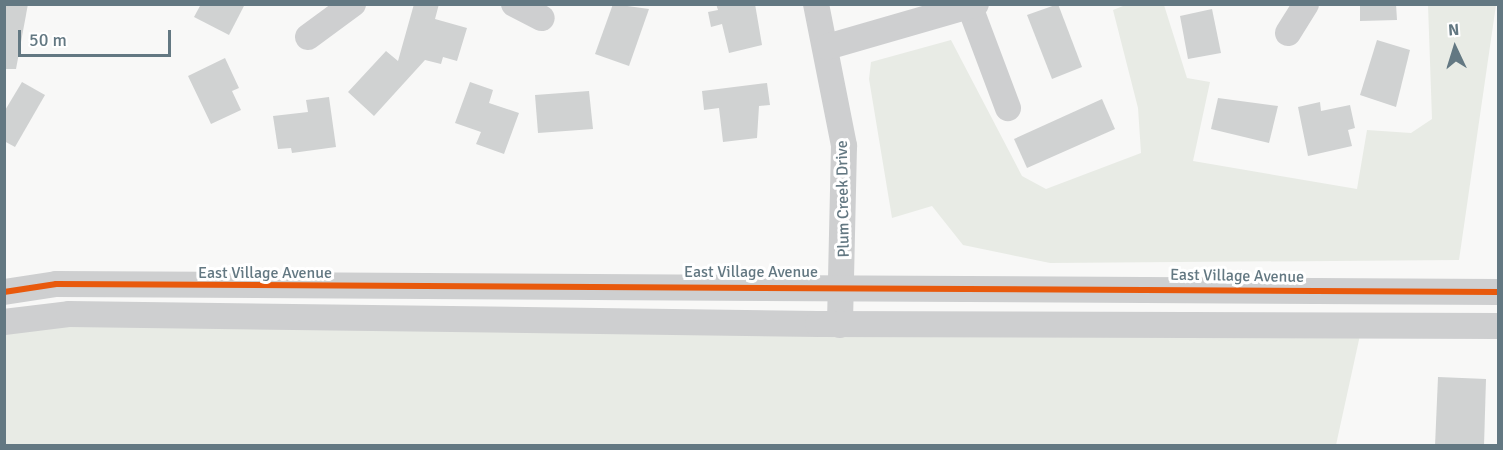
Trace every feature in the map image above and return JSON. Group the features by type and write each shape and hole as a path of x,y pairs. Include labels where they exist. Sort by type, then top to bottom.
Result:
{"street":[{"path":"308,37 353,4"},
{"path":"514,4 542,18"},
{"name":"Plum Creek Drive","path":"816,4 827,47 844,146 844,286 840,325"},
{"path":"1288,33 1306,4"},
{"path":"827,47 973,6 1008,108"},
{"name":"East Village Avenue","path":"4,292 56,284 844,286 1498,292"},
{"path":"4,322 69,314 840,325 1498,326"}],"shaded area":[{"path":"1128,4 1164,5 1187,78 1210,82 1193,161 1357,189 1367,130 1411,133 1432,119 1428,5 1496,5 1459,260 1050,263 963,245 932,206 892,218 869,79 871,62 951,40 1022,176 1046,189 1141,153 1138,108 1113,10"},
{"path":"4,322 1362,326 1336,445 5,446"}],"building":[{"path":"4,4 28,4 16,69 4,69"},
{"path":"201,4 245,4 229,35 194,17"},
{"path":"414,4 439,4 435,19 467,28 457,61 443,57 441,64 425,60 374,116 348,92 386,51 398,61"},
{"path":"613,4 649,9 629,66 595,54"},
{"path":"716,4 755,4 762,45 729,53 722,24 711,27 708,12 718,10"},
{"path":"1058,4 1082,67 1052,79 1027,15"},
{"path":"1360,4 1396,4 1397,20 1360,21"},
{"path":"1212,9 1221,53 1188,59 1180,16"},
{"path":"1377,40 1410,50 1396,107 1360,95"},
{"path":"225,58 239,88 232,91 241,110 211,124 188,76"},
{"path":"22,82 45,95 15,147 4,141 4,112"},
{"path":"470,82 493,90 489,103 519,113 504,154 476,144 481,132 455,123"},
{"path":"767,83 770,105 759,106 757,138 723,142 719,108 704,110 702,91"},
{"path":"589,91 593,129 538,133 535,95"},
{"path":"329,97 336,147 292,153 291,148 278,149 273,116 308,112 306,100"},
{"path":"1218,98 1278,106 1269,143 1211,129"},
{"path":"1102,99 1115,129 1027,168 1014,139"},
{"path":"1320,102 1321,111 1350,105 1355,128 1348,130 1352,146 1308,156 1298,107"},
{"path":"1438,377 1486,379 1484,446 1435,446"}],"cycle path":[{"path":"4,292 56,284 1498,292"}]}
